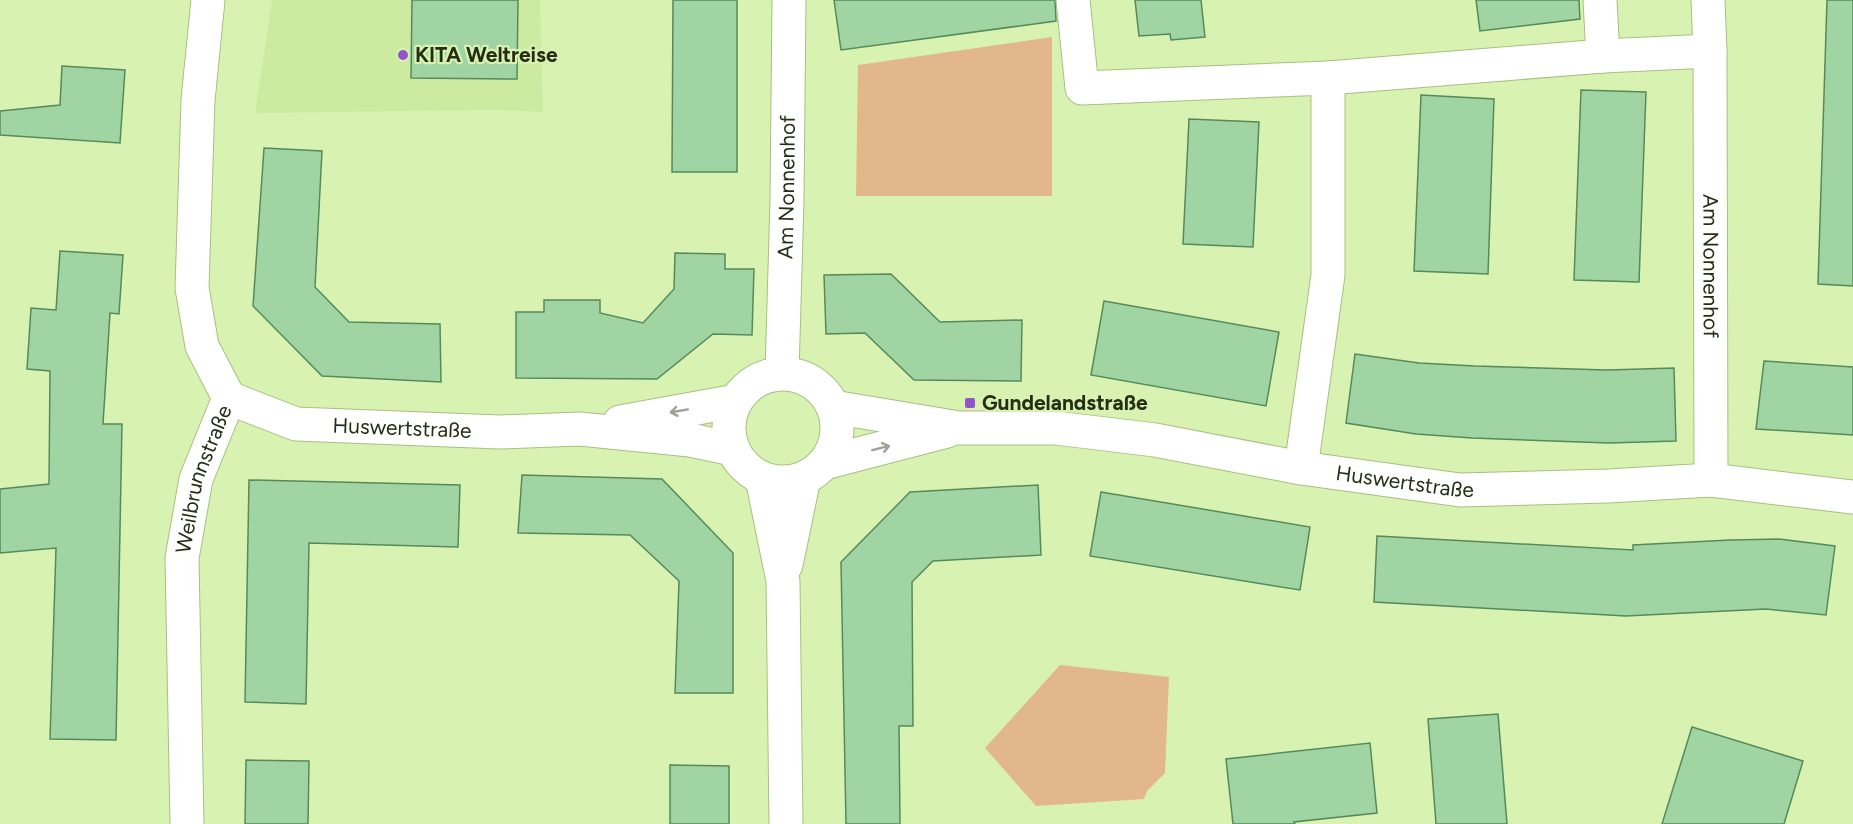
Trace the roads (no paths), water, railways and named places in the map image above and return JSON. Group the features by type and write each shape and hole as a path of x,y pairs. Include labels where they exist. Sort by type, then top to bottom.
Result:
{"street":[{"name":"Weilbrunnstraße","path":"187,824 182,558 195,479 229,398 202,346 192,288 198,100 208,0"},
{"name":"Am Nonnenhof","path":"782,373 788,200 789,0"},
{"path":"1073,0 1082,88 1328,78 1710,51"},
{"path":"1600,0 1603,57"},
{"name":"Am Nonnenhof","path":"1708,0 1711,480"},
{"path":"1301,468 1328,275 1328,78"},
{"path":"782,373 798,375 812,382 825,394 833,407 837,434 833,449 814,470 790,481 776,482 762,478 749,470 741,461 734,449 729,425 736,401 751,384 768,375 782,373"},
{"name":"Huswertstraße","path":"229,398 296,424 500,432 580,429 690,440 734,449"},
{"name":"Huswertstraße","path":"580,429 736,401"},
{"name":"Huswertstraße","path":"833,407 959,428 1056,428 1155,440 1301,468 1460,490 1608,486 1711,480 1853,497"},
{"name":"Huswertstraße","path":"814,470 959,428"},
{"path":"783,581 814,470"},
{"path":"762,478 783,581 786,824"}],"place":[{"name":"KITA Weltreise","path":"403,55"},
{"name":"Gundelandstraße","path":"970,403"}]}
